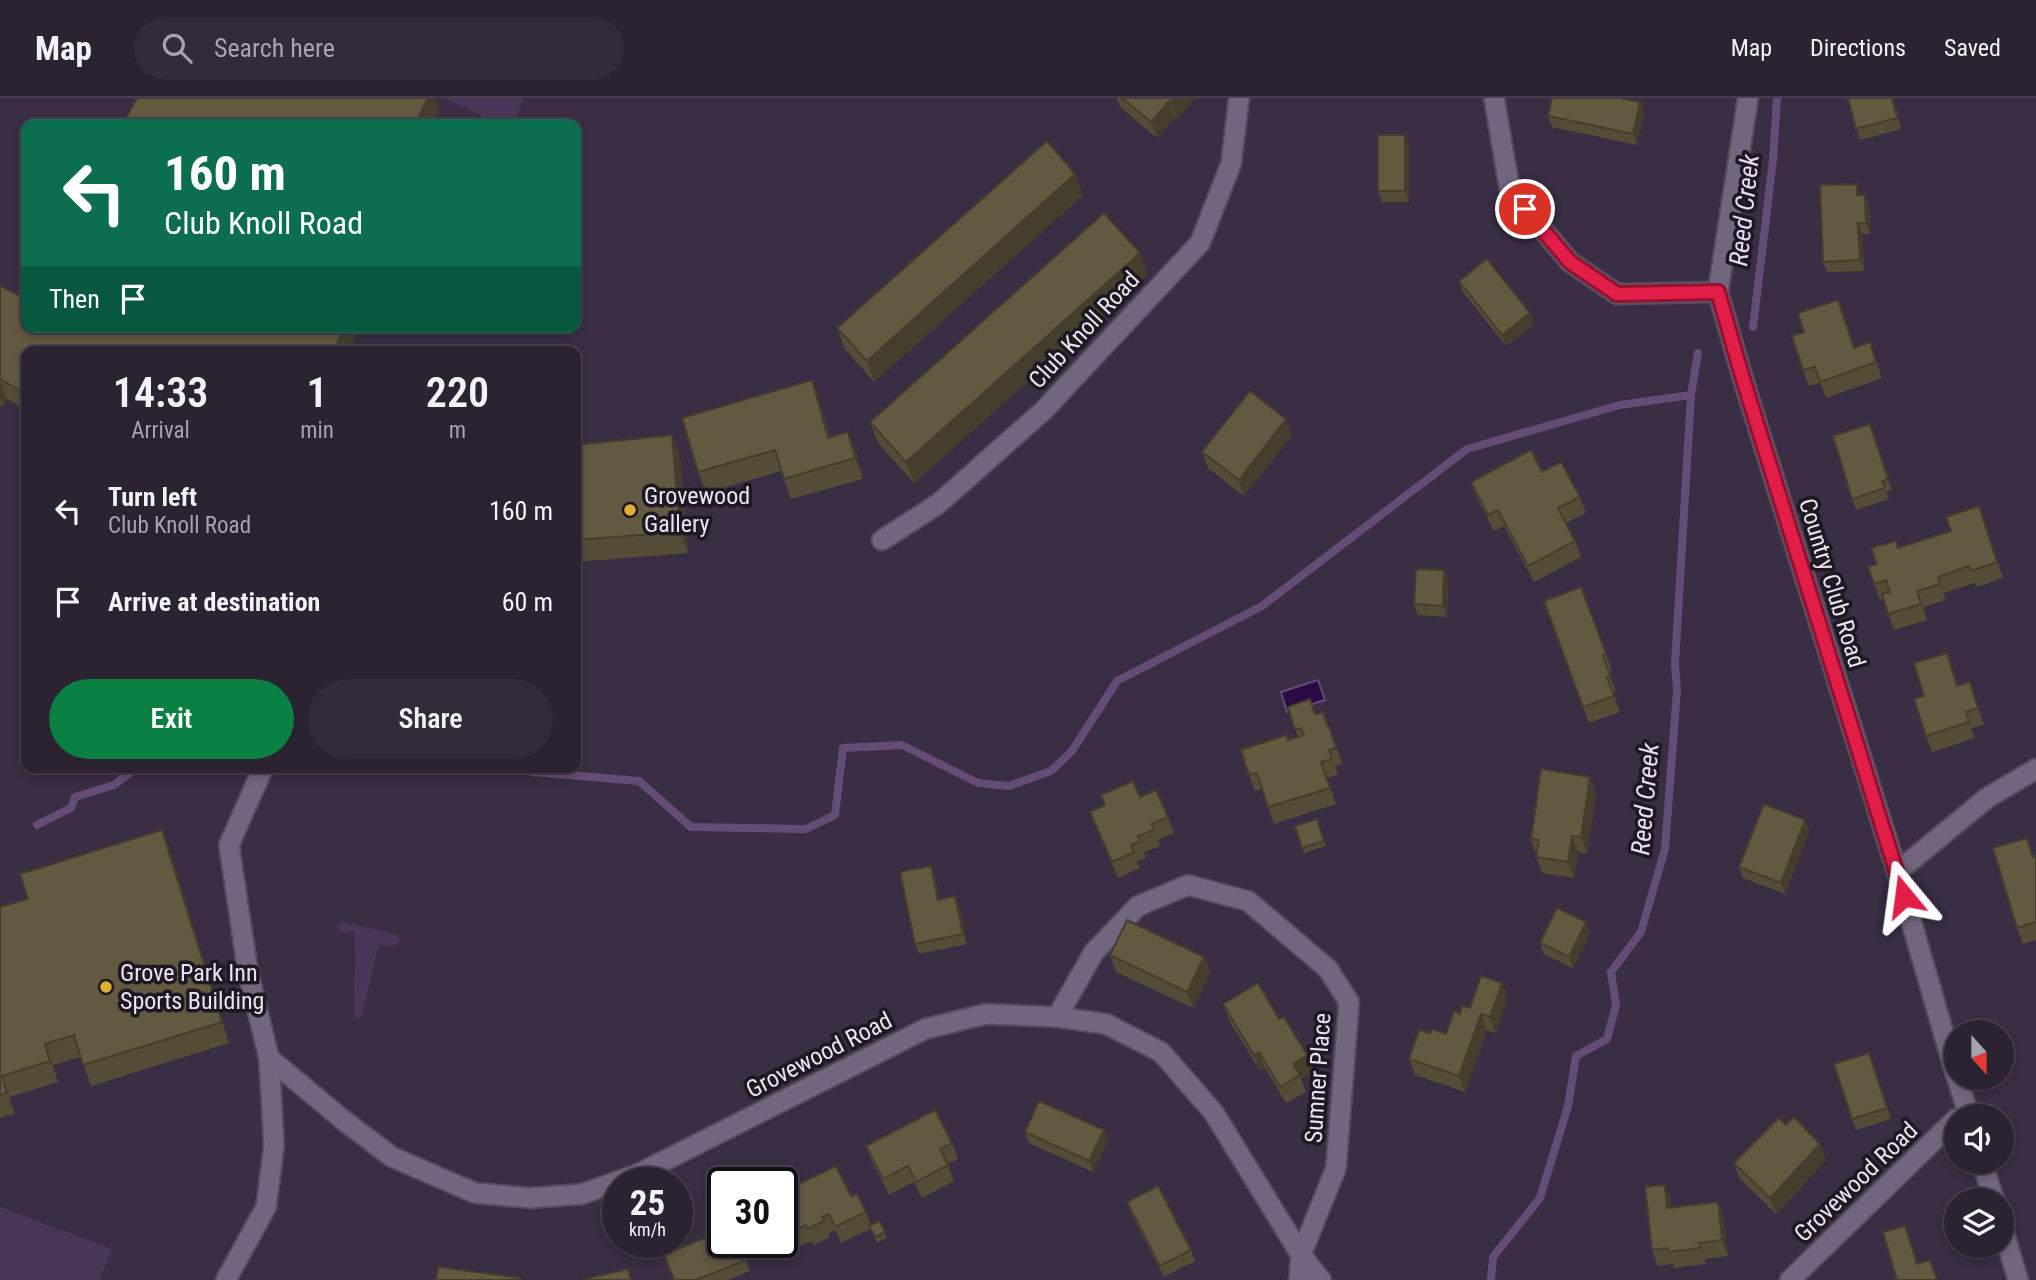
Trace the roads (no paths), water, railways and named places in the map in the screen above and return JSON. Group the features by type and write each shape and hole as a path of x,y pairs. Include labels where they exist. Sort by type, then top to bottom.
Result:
{"street":[{"name":"Club Knoll Road","path":"882,540 939,503 1044,410 1200,243 1231,164 1239,98"},
{"path":"1494,98 1510,191 1570,262 1617,294 1718,292"},
{"name":"Country Club Road","path":"1748,98 1718,292 1944,1033"},
{"path":"1897,872 1987,798 2036,769"},
{"path":"226,1280 266,1207 274,1146 269,1058 248,972 229,845 261,773"},
{"name":"Sumner Place","path":"1057,1017 1094,953 1138,906 1188,885 1248,901 1328,969 1349,1002 1336,1168 1301,1255 1299,1280"},
{"name":"Grovewood Road","path":"269,1058 392,1157 475,1193 531,1198 582,1194 638,1174 925,1029 986,1014 1057,1017 1106,1024 1161,1052 1214,1113 1301,1255 1321,1280"},
{"name":"Grovewood Road","path":"1790,1280 1944,1133"},
{"path":"2011,1258 2018,1280"}],"waterway":[{"name":"Reed Creek","path":"1753,327 1773,160 1777,98"},
{"name":"Reed Creek","path":"1491,1280 1493,1257 1540,1198 1568,1106 1576,1056 1607,1039 1616,1005 1611,972 1641,932 1665,849 1677,690 1675,664 1691,395 1698,353"},
{"path":"545,773 639,781 691,827 806,829 835,815 843,748 902,745 978,783 1009,786 1051,771 1072,751 1117,681 1262,606 1467,449 1620,405 1691,395"},
{"path":"37,825 71,808 75,797 114,785 130,773"}],"place":[{"name":"Grovewood Gallery","path":"630,510"},
{"name":"Grove Park Inn Sports Building","path":"106,987"}]}
